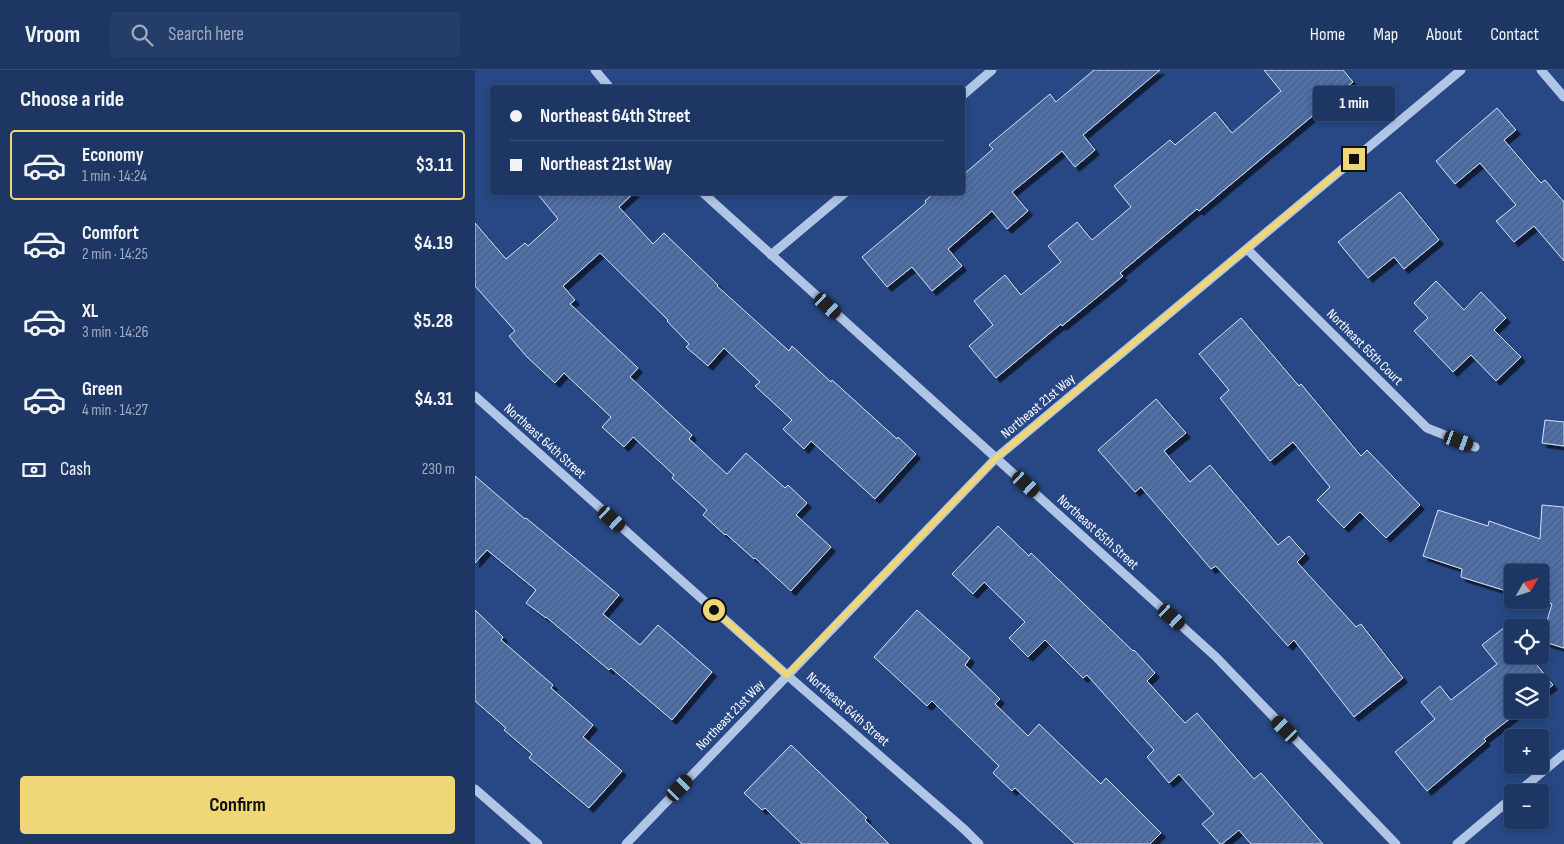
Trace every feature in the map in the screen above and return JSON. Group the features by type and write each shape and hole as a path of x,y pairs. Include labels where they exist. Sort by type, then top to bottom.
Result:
{"street":[{"path":"595,70 608,85"},
{"path":"965,93 992,70"},
{"name":"Northeast 21st Way","path":"626,844 996,458 1461,70"},
{"path":"1541,70 1564,97"},
{"name":"Northeast 65th Street","path":"705,195 1215,657 1396,844"},
{"path":"771,255 842,195"},
{"name":"Northeast 65th Court","path":"1247,249 1427,428 1475,447"},
{"name":"Northeast 64th Street","path":"475,396 979,844"},
{"path":"1528,784 1564,754"},
{"path":"475,790 538,844"},
{"path":"1457,844 1504,805"}],"building":[{"path":"1094,70 1160,70 1083,135 1095,150 1075,167 1062,151 1012,192 1028,211 1007,229 992,211 948,249 962,266 932,291 912,267 887,287 862,257 926,203 925,201 932,195 965,195 965,173 993,149 989,145 1050,94 1056,102"},
{"path":"1264,70 1343,70 1353,82 1199,211 1197,209 1120,273 1123,276 996,378 969,346 993,325 974,301 1005,275 1021,295 1061,262 1048,246 1077,222 1092,240 1131,207 1114,186 1170,140 1175,145 1215,112 1232,133 1281,91"},
{"path":"1497,108 1516,130 1504,140 1541,183 1545,180 1564,202 1564,261 1534,226 1514,242 1496,221 1516,205 1480,163 1455,184 1436,161"},
{"path":"1400,192 1439,240 1404,269 1394,257 1368,278 1338,242"},
{"path":"538,195 632,195 619,207 653,244 664,233 717,286 789,351 792,346 831,382 832,380 916,454 875,499 811,441 804,449 783,429 792,420 755,386 760,382 724,348 708,366 686,347 689,344 668,320 600,253 563,286 575,300 570,304 638,368 630,377 692,435 689,439 727,474 746,453 785,488 788,485 807,503 796,515 831,547 791,591 703,515 707,510 672,478 674,475 633,437 624,447 602,427 611,417 564,373 555,383 527,357 509,336 515,331 475,286 475,223 506,259 525,243 528,246 558,219"},
{"path":"1436,281 1464,310 1481,292 1506,318 1494,330 1521,357 1496,381 1471,355 1453,372 1414,331 1428,318 1414,303"},
{"path":"1241,318 1299,386 1301,384 1361,456 1367,450 1420,505 1386,538 1360,512 1344,528 1317,500 1330,487 1293,442 1270,461 1220,398 1229,390 1199,354"},
{"path":"1156,399 1186,433 1164,451 1190,482 1210,465 1278,545 1289,536 1305,554 1297,562 1356,627 1361,624 1403,678 1354,717 1294,640 1288,646 1216,566 1211,569 1141,487 1135,492 1098,450"},
{"path":"1545,420 1564,422 1564,446 1542,443"},
{"path":"475,476 619,595 603,614 640,645 658,625 712,672 672,720 611,668 609,670 546,617 526,603 536,590 487,550 475,563"},
{"path":"1542,505 1564,507 1564,648 1549,643 1548,619 1552,604 1549,603 1549,564 1504,564 1504,590 1461,577 1462,569 1423,556 1438,510 1488,526 1489,521 1540,539"},
{"path":"998,526 1029,556 1031,553 1134,650 1155,673 1147,681 1185,723 1197,713 1254,779 1261,773 1323,844 1251,844 1239,830 1220,844 1202,824 1214,814 1179,774 1169,783 1147,757 1154,750 1087,675 1083,678 1045,640 1028,657 1009,638 1025,622 984,582 973,594 952,574"},
{"path":"475,610 503,637 501,640 553,685 551,688 593,725 583,737 622,771 589,808 529,758 532,754 475,701"},
{"path":"917,610 970,658 965,665 1000,699 995,704 1028,736 1039,724 1101,784 1106,778 1161,833 1150,844 1075,844 1015,788 1012,791 993,773 999,766 932,701 927,706 874,657"},
{"path":"1504,628 1504,664 1536,664 1544,674 1504,674 1504,719 1510,719 1484,739 1486,741 1427,791 1395,752 1435,719 1421,702 1440,686 1451,700 1497,664 1482,645"},
{"path":"1549,680 1553,685 1549,688"},
{"path":"791,745 867,818 865,820 889,844 802,844 765,808 762,810 744,793"}],"route":[{"path":"714,610 787,675 996,458 1354,159"}]}
